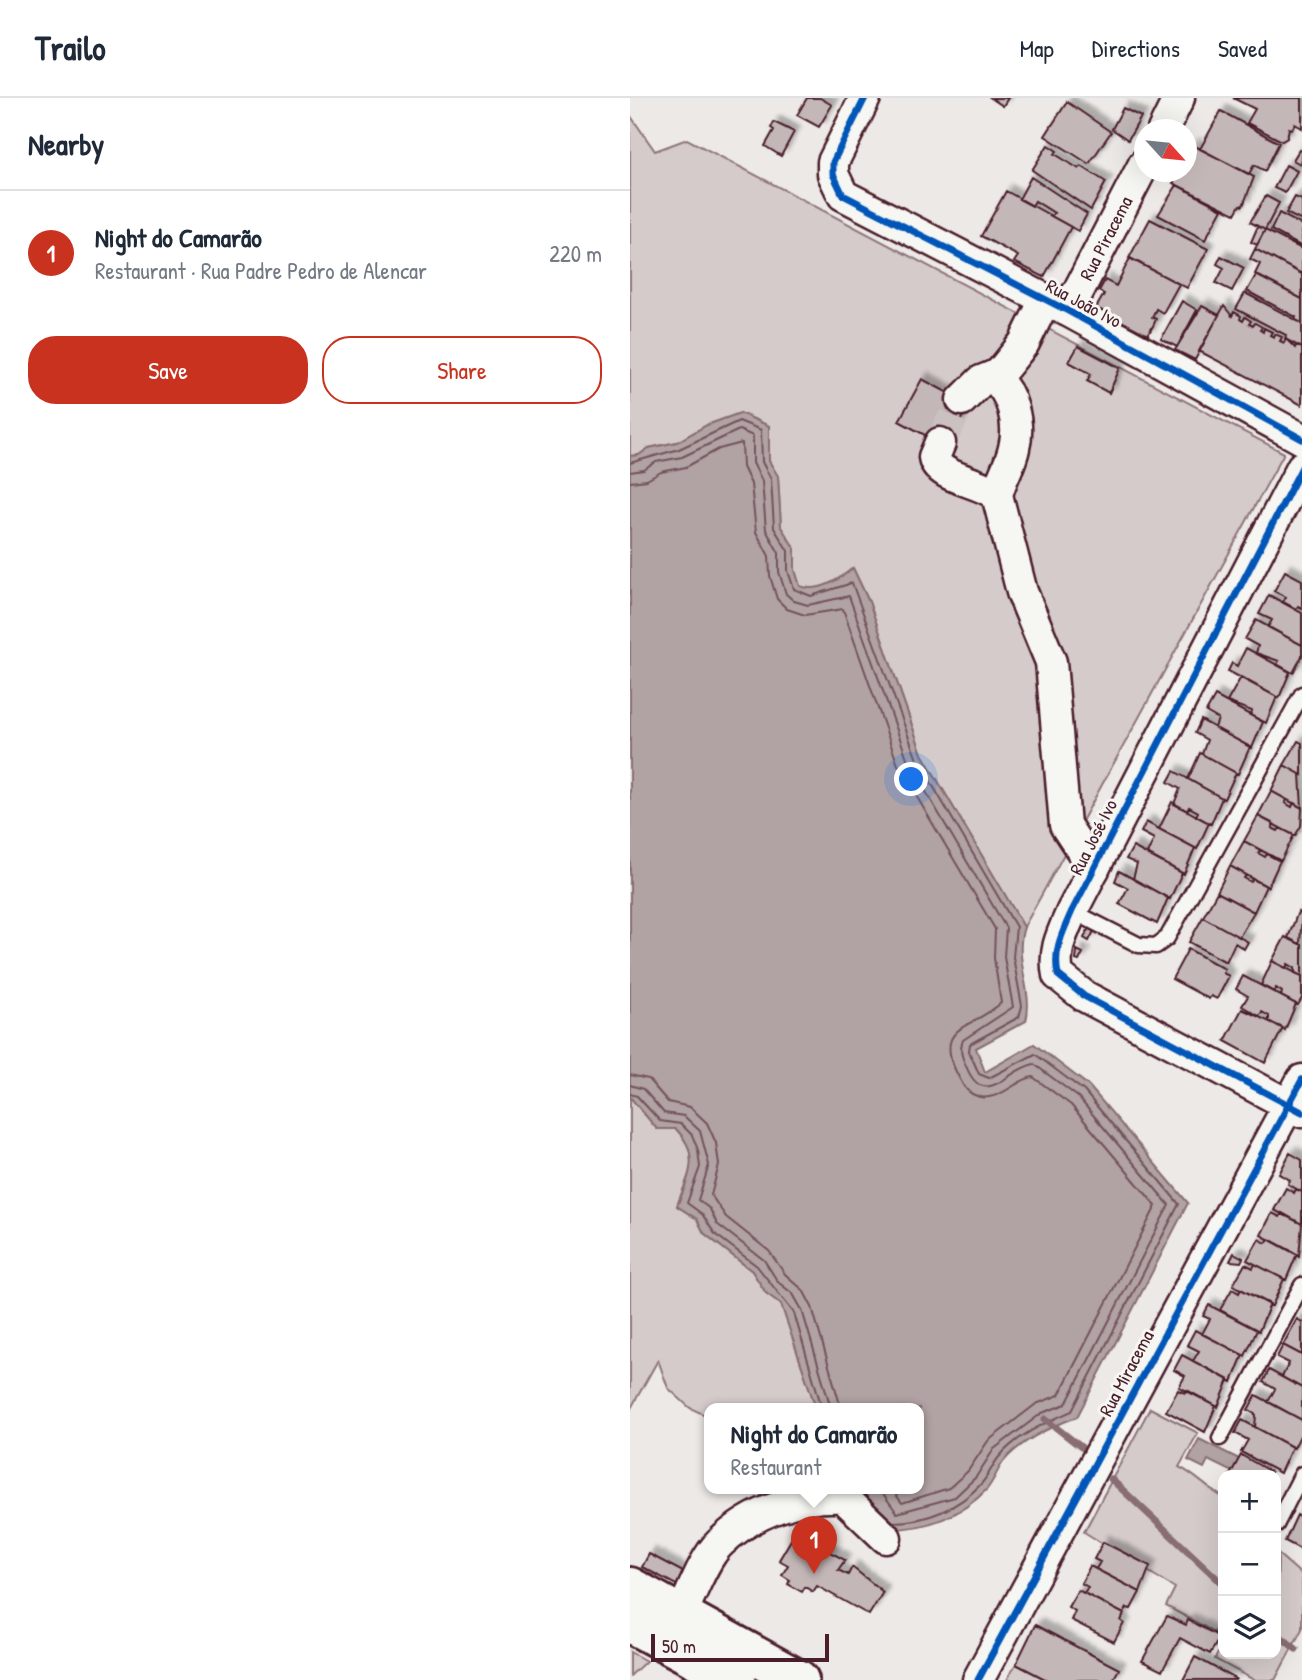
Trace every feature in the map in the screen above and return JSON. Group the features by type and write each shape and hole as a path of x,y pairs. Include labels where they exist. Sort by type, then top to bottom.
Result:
{"main road":[{"path":"630,1587 681,1615 751,1674"},
{"path":"630,1623 751,1674 799,1680"}],"street":[{"name":"Rua João Ivo","path":"865,98 833,162 832,174 838,187 850,199 1057,306 1302,439"},
{"path":"1168,119 1179,98"},
{"name":"Rua Piracema","path":"962,400 981,382 1002,376 1024,343 1057,306 1134,180"},
{"path":"1002,376 1016,431 1014,450 1000,480 997,495 1022,592 1051,662 1065,825 1094,869"},
{"path":"940,443 934,457 938,467 952,476 984,485 997,495"},
{"name":"Rua José Ivo","path":"1298,1099 1084,996 1058,975 1056,946 1302,467"},
{"name":"Rua Miracema","path":"978,1680 1298,1099"},
{"path":"681,1615 718,1545 755,1518 802,1500 815,1496 843,1497 886,1538"}],"lane":[{"path":"1072,911 1139,944 1156,946 1167,938 1302,694"},
{"path":"1220,1438 1302,1285"},
{"path":"1281,1515 1302,1474"}],"shaded area":[{"path":"630,115 655,151 687,139 1284,453 1024,927 922,754 869,602 853,568 822,587 800,587 795,570 795,549 781,527 778,477 769,461 769,426 740,413 707,425 677,442 649,448 639,455 630,456"},
{"path":"630,1097 657,1129 676,1129 685,1139 692,1157 691,1166 677,1206 697,1219 704,1233 752,1271 766,1293 781,1304 814,1403 704,1403 704,1415 690,1408 668,1388 658,1360 630,1410"},
{"path":"1150,1408 1198,1433 1179,1467 1218,1494 1218,1634 1166,1606 1175,1588 1084,1532"},
{"path":"1281,1557 1302,1575 1302,1629 1275,1680 1254,1680 1215,1659 1218,1653 1218,1659 1281,1659"},
{"path":"630,1652 646,1661 630,1676"},
{"path":"1016,1664 1047,1680 1007,1680"}],"water":[{"path":"740,413 769,426 769,461 778,476 781,527 795,549 795,570 800,586 821,587 853,568 869,602 922,754 1024,927 1021,952 1028,998 1026,1021 976,1048 985,1072 1034,1044 1089,1086 1188,1203 1077,1417 1048,1429 1011,1453 987,1489 966,1507 943,1519 917,1527 890,1529 879,1519 864,1494 924,1494 924,1403 814,1403 781,1304 766,1293 752,1271 704,1233 697,1219 677,1206 690,1166 684,1138 676,1129 657,1129 630,1097 630,456 639,455 649,448 677,442 707,425"},
{"path":"1199,1439 1239,1459 1233,1470 1208,1460 1204,1468 1188,1460"}],"building":[{"path":"807,98 820,98 832,105 819,127 797,115"},
{"path":"991,98 1008,98 1003,106"},
{"path":"1233,98 1302,98 1302,128 1295,124 1292,129 1289,128 1287,138 1282,141 1247,123 1255,109"},
{"path":"1067,102 1111,132 1089,164 1045,136"},
{"path":"1123,108 1141,117 1134,119 1134,129 1128,140 1112,129"},
{"path":"1221,111 1279,143 1265,171 1254,165 1249,174 1200,149"},
{"path":"774,122 794,132 781,156 765,146 774,130 771,128"},
{"path":"1048,145 1057,151 1055,154 1106,182 1091,210 1032,170"},
{"path":"1197,147 1254,177 1243,206 1240,205 1235,214 1173,183 1197,182"},
{"path":"1299,150 1302,151 1300,164 1293,160"},
{"path":"1286,165 1297,171 1285,193 1274,188"},
{"path":"1031,177 1087,214 1078,231 1051,216 1054,213 1035,201 1032,206 1019,199"},
{"path":"1177,185 1222,209 1205,240 1158,215"},
{"path":"1006,191 1071,227 1044,277 1014,262 1018,256 981,236"},
{"path":"1266,196 1279,203 1265,230 1250,222"},
{"path":"1295,197 1302,200 1302,221 1286,213"},
{"path":"1279,213 1302,225 1302,247 1271,230"},
{"path":"1150,219 1208,249 1187,288 1129,258"},
{"path":"1258,226 1265,230 1257,245 1251,242"},
{"path":"1265,230 1302,249 1302,274 1255,249"},
{"path":"1255,249 1302,274 1302,299 1255,274 1260,264 1250,259"},
{"path":"1221,256 1244,268 1232,291 1216,283 1224,268 1217,264"},
{"path":"1130,258 1179,284 1163,313 1156,309 1152,317 1156,319 1148,335 1096,308 1104,294 1099,291 1105,280 1116,286"},
{"path":"1256,275 1302,299 1302,323 1295,320 1296,317 1247,291"},
{"path":"1245,293 1302,323 1302,348 1285,339 1286,335 1236,309"},
{"path":"1182,301 1197,310 1177,347 1161,339"},
{"path":"1202,306 1219,315 1195,360 1175,350"},
{"path":"1224,306 1232,316 1234,312 1241,316 1243,321 1245,317 1251,321 1249,324 1253,326 1255,323 1262,327 1260,330 1263,332 1264,328 1272,332 1270,335 1274,337 1275,334 1282,337 1280,341 1284,343 1286,339 1295,348 1296,345 1302,348 1302,405 1199,351"},
{"path":"1078,346 1120,368 1109,393 1087,381 1091,374 1069,362"},
{"path":"922,379 969,404 947,447 899,421"},
{"path":"1285,571 1302,580 1302,608 1298,606 1296,609 1283,602 1286,597 1274,591"},
{"path":"1269,595 1302,613 1302,645 1268,627 1272,620 1259,614"},
{"path":"1256,620 1302,645 1302,656 1293,673 1277,664 1279,661 1256,653 1258,646 1245,639"},
{"path":"1246,648 1290,672 1279,698 1228,671 1232,663 1237,666"},
{"path":"1241,677 1277,697 1266,723 1250,715 1252,711 1227,702"},
{"path":"1215,696 1263,722 1252,748 1215,728 1218,719 1206,712"},
{"path":"1201,720 1250,747 1238,774 1202,754 1207,740 1195,733"},
{"path":"1298,741 1302,743 1302,775 1284,765"},
{"path":"1200,753 1236,773 1224,799 1188,779"},
{"path":"1284,765 1300,774 1302,808 1271,791"},
{"path":"1174,771 1222,798 1211,824 1196,816 1198,812 1189,807 1187,811 1174,804 1180,789 1168,782"},
{"path":"1271,791 1287,800 1285,803 1292,807 1294,803 1302,808 1301,826 1295,836 1258,816"},
{"path":"1172,802 1209,823 1197,849 1159,829"},
{"path":"1258,816 1274,824 1272,828 1278,831 1280,828 1294,835 1281,861 1244,841"},
{"path":"1146,822 1195,848 1184,874 1147,854 1154,839 1141,832"},
{"path":"1244,841 1260,850 1258,853 1265,857 1267,854 1280,861 1268,887 1230,866"},
{"path":"1133,847 1182,873 1170,899 1133,879 1137,864 1126,859"},
{"path":"1230,866 1246,875 1244,878 1251,882 1253,879 1266,886 1254,912 1217,892"},
{"path":"1119,871 1168,898 1157,924 1119,904 1128,888 1115,881"},
{"path":"1217,892 1254,912 1239,937 1203,917"},
{"path":"1298,912 1302,914 1300,944 1288,938"},
{"path":"1203,917 1248,942 1244,949 1235,943 1226,962 1189,942"},
{"path":"1091,924 1096,927 1089,941 1084,938"},
{"path":"1285,937 1302,945 1302,976 1295,973 1295,968 1288,964 1286,968 1272,961"},
{"path":"1188,949 1225,969 1223,973 1229,976 1217,999 1211,996 1209,999 1172,979"},
{"path":"1077,950 1083,953 1079,961 1076,960"},
{"path":"1272,961 1302,976 1302,998 1298,1005 1281,996 1282,992 1276,988 1274,992 1261,985"},
{"path":"1243,976 1296,1004 1285,1030 1269,1021 1269,1016 1262,1012 1259,1016 1242,1006 1248,996 1236,989"},
{"path":"1242,1009 1283,1028 1265,1063 1225,1041"},
{"path":"1290,1153 1302,1160 1302,1192 1288,1184 1290,1180 1279,1174"},
{"path":"1286,1188 1294,1193 1296,1189 1302,1192 1302,1224 1274,1210"},
{"path":"1272,1213 1280,1217 1282,1213 1302,1224 1299,1256 1261,1235"},
{"path":"1259,1239 1266,1243 1269,1239 1297,1254 1286,1280 1247,1260"},
{"path":"1234,1253 1243,1258 1241,1262 1230,1261"},
{"path":"1245,1264 1253,1268 1255,1264 1284,1279 1272,1306 1233,1285"},
{"path":"1232,1289 1239,1293 1241,1289 1270,1304 1259,1331 1220,1310"},
{"path":"1209,1305 1257,1330 1245,1356 1202,1334 1210,1319 1203,1316"},
{"path":"1297,1319 1302,1322 1302,1355 1283,1345"},
{"path":"1195,1330 1243,1355 1232,1382 1193,1361 1199,1351 1187,1345"},
{"path":"1283,1345 1302,1355 1302,1388 1282,1377 1289,1363 1277,1357"},
{"path":"1182,1355 1229,1380 1218,1407 1179,1387 1185,1376 1174,1370"},
{"path":"1269,1370 1302,1388 1302,1420 1268,1402 1275,1389 1263,1382"},
{"path":"1178,1390 1185,1393 1187,1390 1216,1406 1205,1432 1166,1411"},
{"path":"1256,1395 1302,1420 1302,1432 1294,1448 1255,1427 1256,1415 1248,1410"},
{"path":"1242,1420 1292,1447 1281,1471 1241,1452 1248,1440 1235,1433"},
{"path":"1241,1455 1267,1470 1233,1470"},
{"path":"1297,1515 1302,1518 1302,1550 1285,1541"},
{"path":"795,1533 845,1560 838,1570 848,1575 852,1567 883,1592 869,1615 817,1586 813,1592 805,1587 802,1592 788,1584 790,1580 782,1575 788,1565 779,1560"},
{"path":"1103,1542 1150,1566 1140,1592 1096,1569 1100,1562 1094,1559"},
{"path":"649,1554 685,1573 678,1586 642,1567"},
{"path":"1090,1566 1140,1592 1131,1609 1127,1608 1124,1614 1084,1593 1088,1587 1081,1583"},
{"path":"1078,1590 1124,1614 1121,1621 1124,1623 1114,1642 1071,1620 1075,1611 1068,1607"},
{"path":"1167,1616 1186,1625 1188,1620 1218,1636 1210,1654 1180,1638 1162,1671 1142,1661"},
{"path":"1035,1625 1119,1669 1113,1680 1047,1680 1016,1664"},
{"path":"1195,1657 1236,1679 1183,1680"}],"waterway":[{"path":"1045,1419 1081,1447"},
{"path":"1111,1479 1218,1579"},
{"path":"1281,1637 1296,1649"}],"tunnel":[{"path":"940,443 962,400"}],"cycle path":[{"path":"865,98 833,162 833,174 843,195 1068,311 1302,439"},
{"path":"1302,467 1072,911 1059,942 1057,958 1058,975 1084,996 1302,1112"},
{"path":"978,1680 1302,1080"}],"place":[{"name":"Night do Camarão","path":"814,1574"}]}
